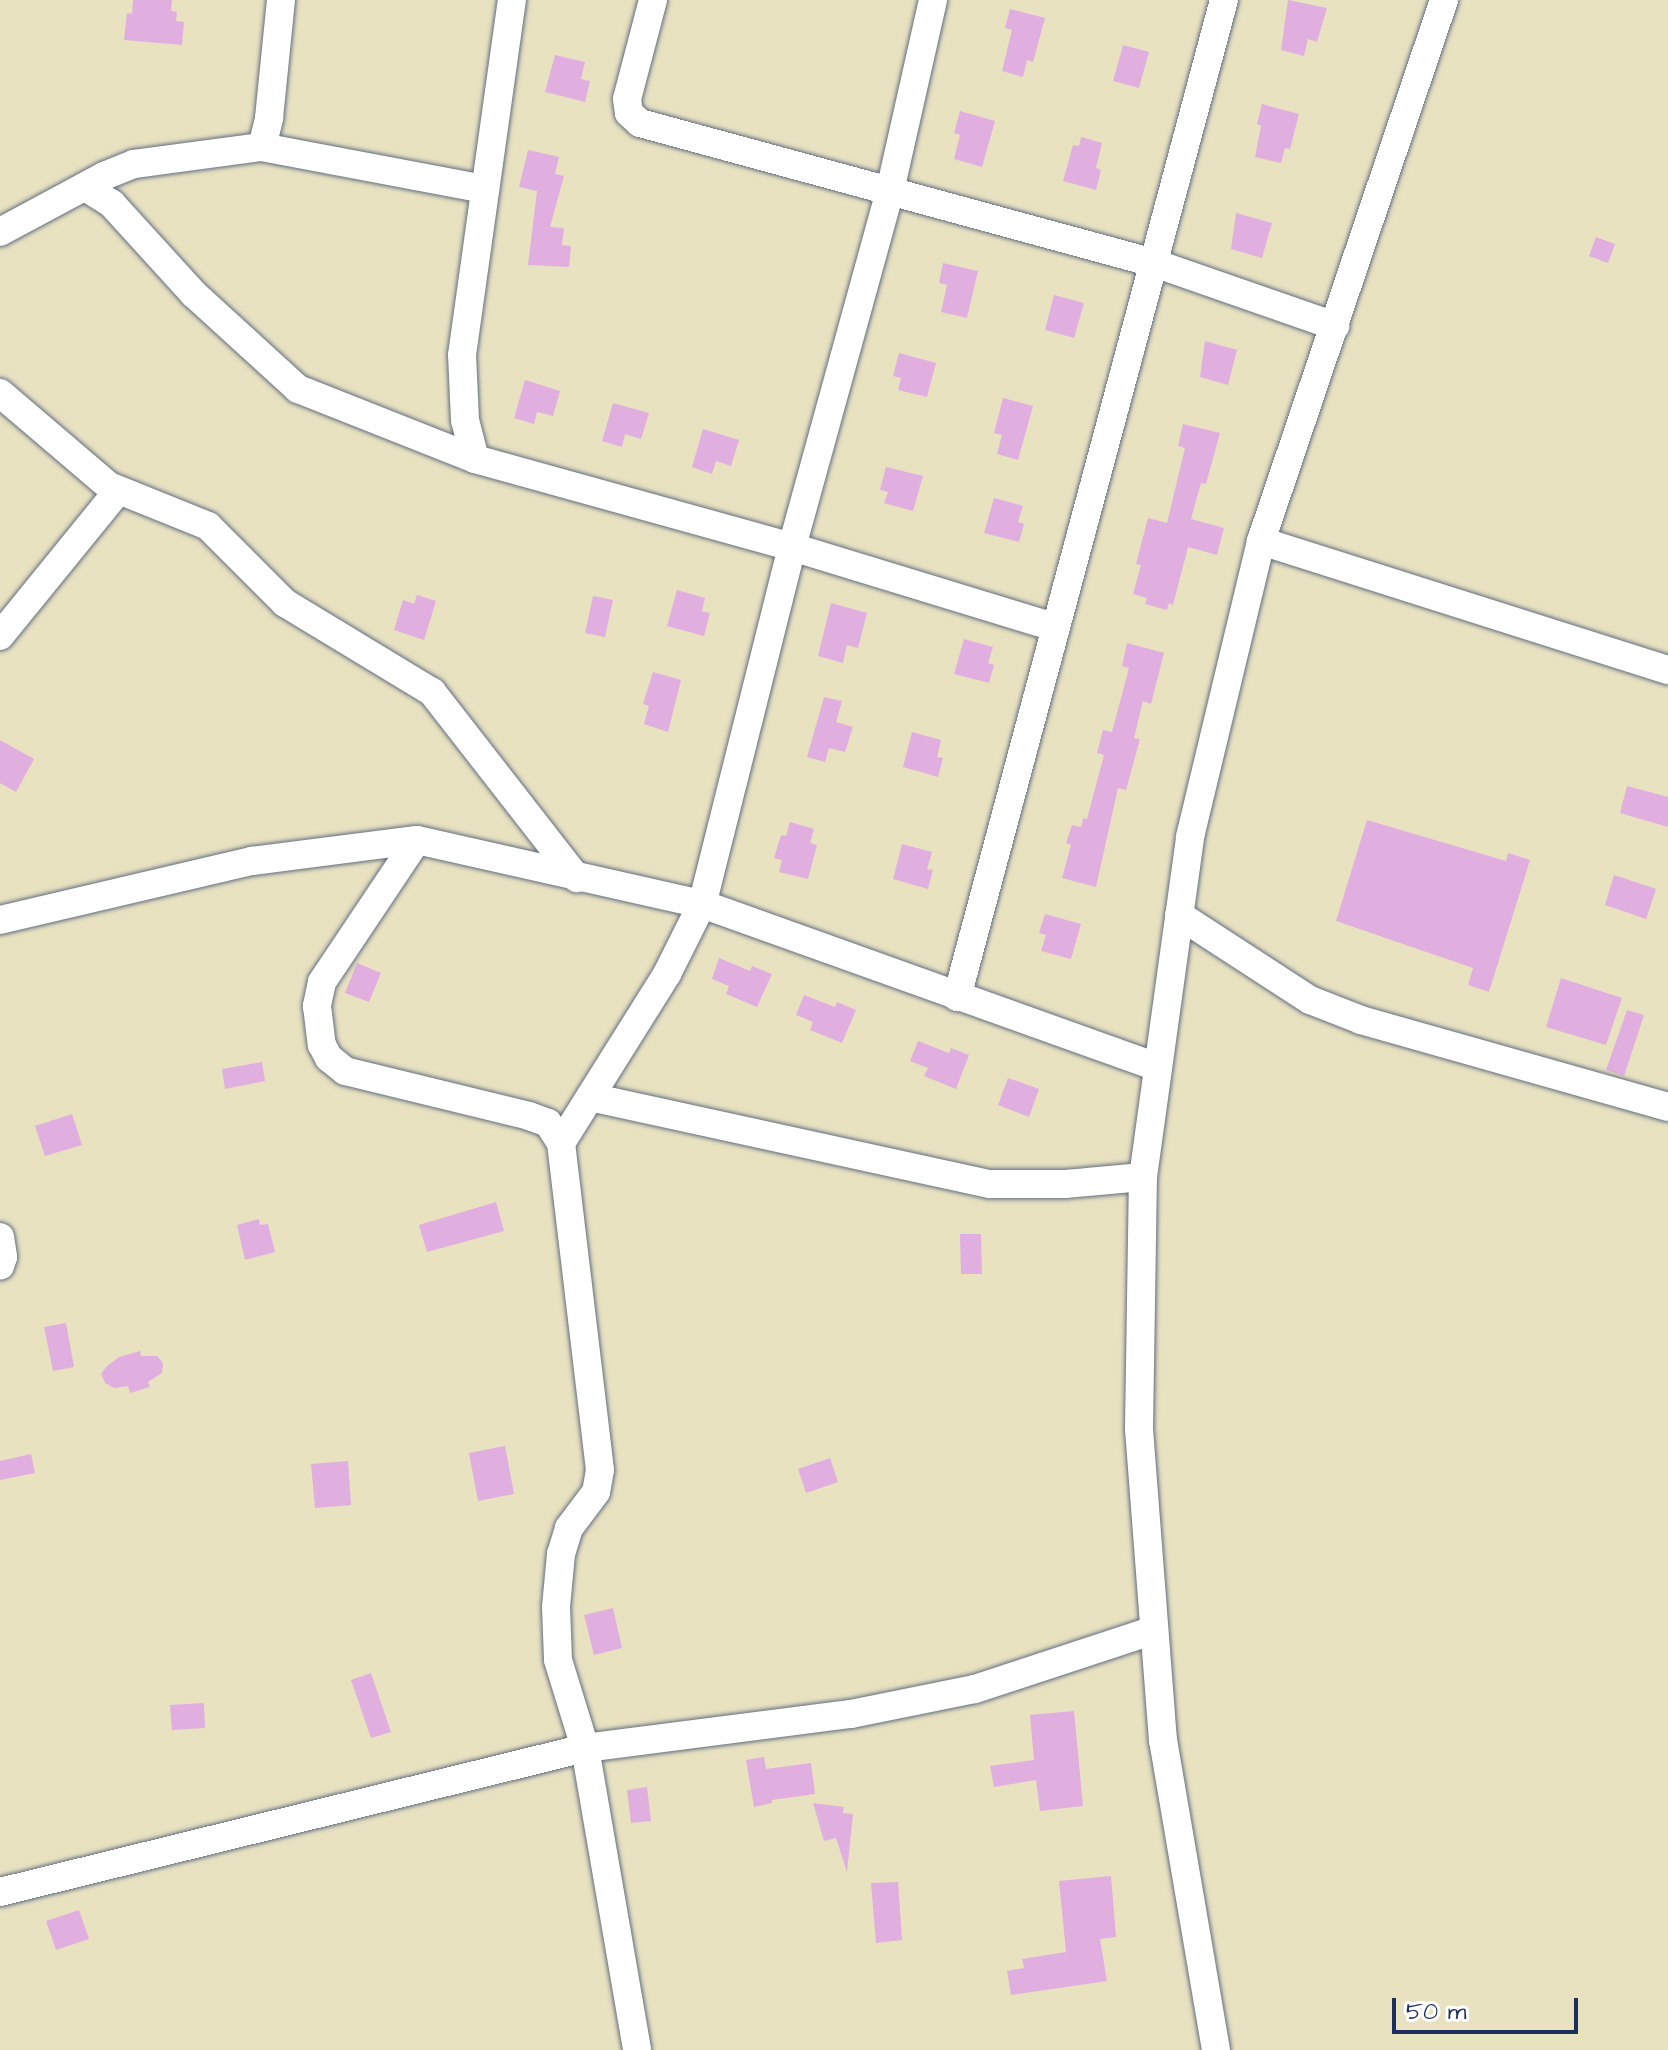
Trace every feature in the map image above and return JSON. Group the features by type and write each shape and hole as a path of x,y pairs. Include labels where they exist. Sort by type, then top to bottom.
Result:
{"street":[{"path":"262,147 269,118 281,0"},
{"path":"475,459 465,420 462,355 512,0"},
{"path":"653,0 627,99 629,113 640,123 1154,263 1335,326"},
{"path":"561,1143 667,974 702,904 792,547 890,191 933,0"},
{"path":"957,997 1224,0"},
{"path":"1216,2050 1163,1741 1139,1429 1143,1177 1190,837 1261,541 1444,0"},
{"path":"0,232 134,164 262,147 485,189"},
{"path":"85,187 112,204 194,294 298,389 475,459 792,547 1054,627"},
{"path":"0,393 118,491 208,526 285,603 432,692 577,878"},
{"path":"0,636 118,491"},
{"path":"1261,541 1668,670"},
{"path":"417,840 322,982 317,1006 322,1045 329,1058 345,1071 529,1116 548,1123 561,1143 600,1470 596,1492 569,1528 561,1554 556,1607 558,1660 585,1748 637,2050"},
{"path":"0,920 252,861 417,840 702,904 1157,1067"},
{"path":"1179,915 1310,1000 1361,1020 1668,1107"},
{"path":"590,1097 990,1184 1065,1184 1143,1177"},
{"path":"0,1237 3,1257 0,1266"},
{"path":"0,1892 585,1748 851,1714 960,1692 1154,1630"}],"building":[{"path":"133,0 172,0 171,11 177,12 176,21 184,22 182,45 124,40 127,13 132,14"},
{"path":"1288,0 1327,8 1317,42 1308,39 1304,56 1281,50"},
{"path":"1010,9 1045,18 1033,62 1027,60 1023,77 1002,71 1012,30 1005,28"},
{"path":"1123,45 1149,52 1139,88 1113,81"},
{"path":"555,55 585,62 581,79 590,81 585,102 545,92"},
{"path":"1262,104 1299,114 1290,149 1285,148 1281,163 1255,157"},
{"path":"960,111 995,121 982,167 954,159 960,135 954,133"},
{"path":"1081,137 1102,143 1096,168 1101,170 1096,190 1063,181 1073,145 1079,146"},
{"path":"528,150 559,157 555,174 564,176 550,227 564,228 562,245 571,246 569,267 528,265 537,191 519,187"},
{"path":"1236,213 1272,223 1262,258 1231,249"},
{"path":"1596,237 1615,244 1608,263 1589,256"},
{"path":"943,263 978,271 967,318 941,312 947,285 939,283"},
{"path":"1054,295 1084,303 1074,338 1045,330"},
{"path":"1205,341 1237,350 1228,385 1200,377"},
{"path":"899,353 936,363 927,397 898,390 901,378 893,376"},
{"path":"525,380 560,391 553,416 537,412 534,424 514,418"},
{"path":"1003,398 1033,406 1018,460 997,454 1002,435 994,433"},
{"path":"613,403 649,413 641,439 625,434 622,447 602,441"},
{"path":"1183,424 1220,433 1206,484 1201,483 1191,519 1224,528 1217,555 1188,547 1173,605 1169,603 1167,610 1145,604 1147,598 1133,594 1141,565 1136,564 1148,518 1167,523 1185,448 1178,446"},
{"path":"703,429 739,440 731,466 716,461 712,474 692,467"},
{"path":"886,467 923,476 913,511 884,503 888,492 880,490"},
{"path":"994,498 1023,506 1018,522 1024,524 1019,542 984,533"},
{"path":"677,590 705,598 702,611 710,613 704,636 667,626"},
{"path":"417,595 436,601 424,640 394,630 403,600 414,604"},
{"path":"593,596 613,600 605,637 585,633"},
{"path":"831,603 867,613 858,648 847,645 843,663 818,656"},
{"path":"964,639 993,647 988,663 994,665 989,683 954,674"},
{"path":"1127,643 1164,653 1151,704 1143,701 1134,738 1140,739 1126,790 1118,788 1096,887 1062,878 1071,845 1066,843 1072,825 1081,827 1083,818 1087,819 1104,755 1097,753 1103,730 1112,732 1129,668 1122,666"},
{"path":"653,672 681,680 668,732 644,724 649,706 643,704"},
{"path":"824,697 842,701 836,722 853,727 845,752 829,748 825,762 807,757"},
{"path":"912,732 941,740 937,757 943,758 938,777 903,767"},
{"path":"0,740 34,759 16,792 0,783"},
{"path":"1627,786 1668,797 1668,827 1620,813"},
{"path":"1367,820 1506,861 1508,853 1530,860 1489,992 1468,985 1473,968 1336,921"},
{"path":"790,822 814,829 810,843 817,845 808,879 779,872 782,860 774,858 781,835 786,836"},
{"path":"902,844 932,852 927,869 933,870 928,889 893,879"},
{"path":"1614,875 1656,889 1646,919 1605,905"},
{"path":"1045,914 1081,924 1071,959 1041,951 1046,935 1039,933"},
{"path":"719,958 750,971 752,966 772,974 757,1007 726,994 729,986 712,979"},
{"path":"357,963 381,973 369,1002 345,993"},
{"path":"1561,978 1622,998 1606,1045 1546,1027"},
{"path":"804,995 835,1007 837,1002 856,1010 842,1043 810,1030 813,1022 796,1015"},
{"path":"1627,1010 1644,1015 1624,1076 1606,1070"},
{"path":"918,1041 949,1053 951,1048 969,1055 956,1089 924,1076 928,1068 910,1061"},
{"path":"262,1062 265,1081 225,1089 222,1069"},
{"path":"1008,1078 1039,1089 1029,1117 998,1105"},
{"path":"72,1114 82,1145 45,1156 35,1126"},
{"path":"496,1202 504,1231 427,1252 419,1225"},
{"path":"259,1219 260,1225 268,1224 275,1252 245,1260 237,1225"},
{"path":"960,1234 981,1234 982,1274 961,1274"},
{"path":"66,1323 74,1367 53,1371 44,1327"},
{"path":"140,1351 141,1356 157,1356 163,1363 162,1373 148,1382 150,1387 130,1393 128,1386 114,1388 105,1383 101,1374 107,1366 119,1357"},
{"path":"505,1446 514,1494 478,1501 469,1453"},
{"path":"31,1454 35,1473 0,1480 0,1461"},
{"path":"830,1458 838,1482 806,1493 798,1469"},
{"path":"348,1461 351,1505 315,1508 311,1464"},
{"path":"613,1608 622,1648 594,1655 584,1615"},
{"path":"371,1673 391,1732 371,1738 351,1680"},
{"path":"204,1703 205,1728 172,1730 170,1705"},
{"path":"1074,1711 1083,1806 1040,1811 1036,1780 994,1787 990,1766 1034,1760 1030,1715"},
{"path":"764,1757 766,1769 811,1763 815,1794 772,1800 772,1803 754,1807 746,1760"},
{"path":"647,1787 651,1821 631,1823 627,1790"},
{"path":"813,1803 844,1807 843,1813 853,1814 847,1872 836,1838 824,1841"},
{"path":"1111,1876 1116,1937 1100,1939 1107,1981 1011,1995 1007,1971 1024,1968 1022,1959 1066,1952 1059,1881"},
{"path":"898,1882 902,1940 876,1943 871,1883"},
{"path":"79,1910 89,1939 56,1950 46,1921"}]}
